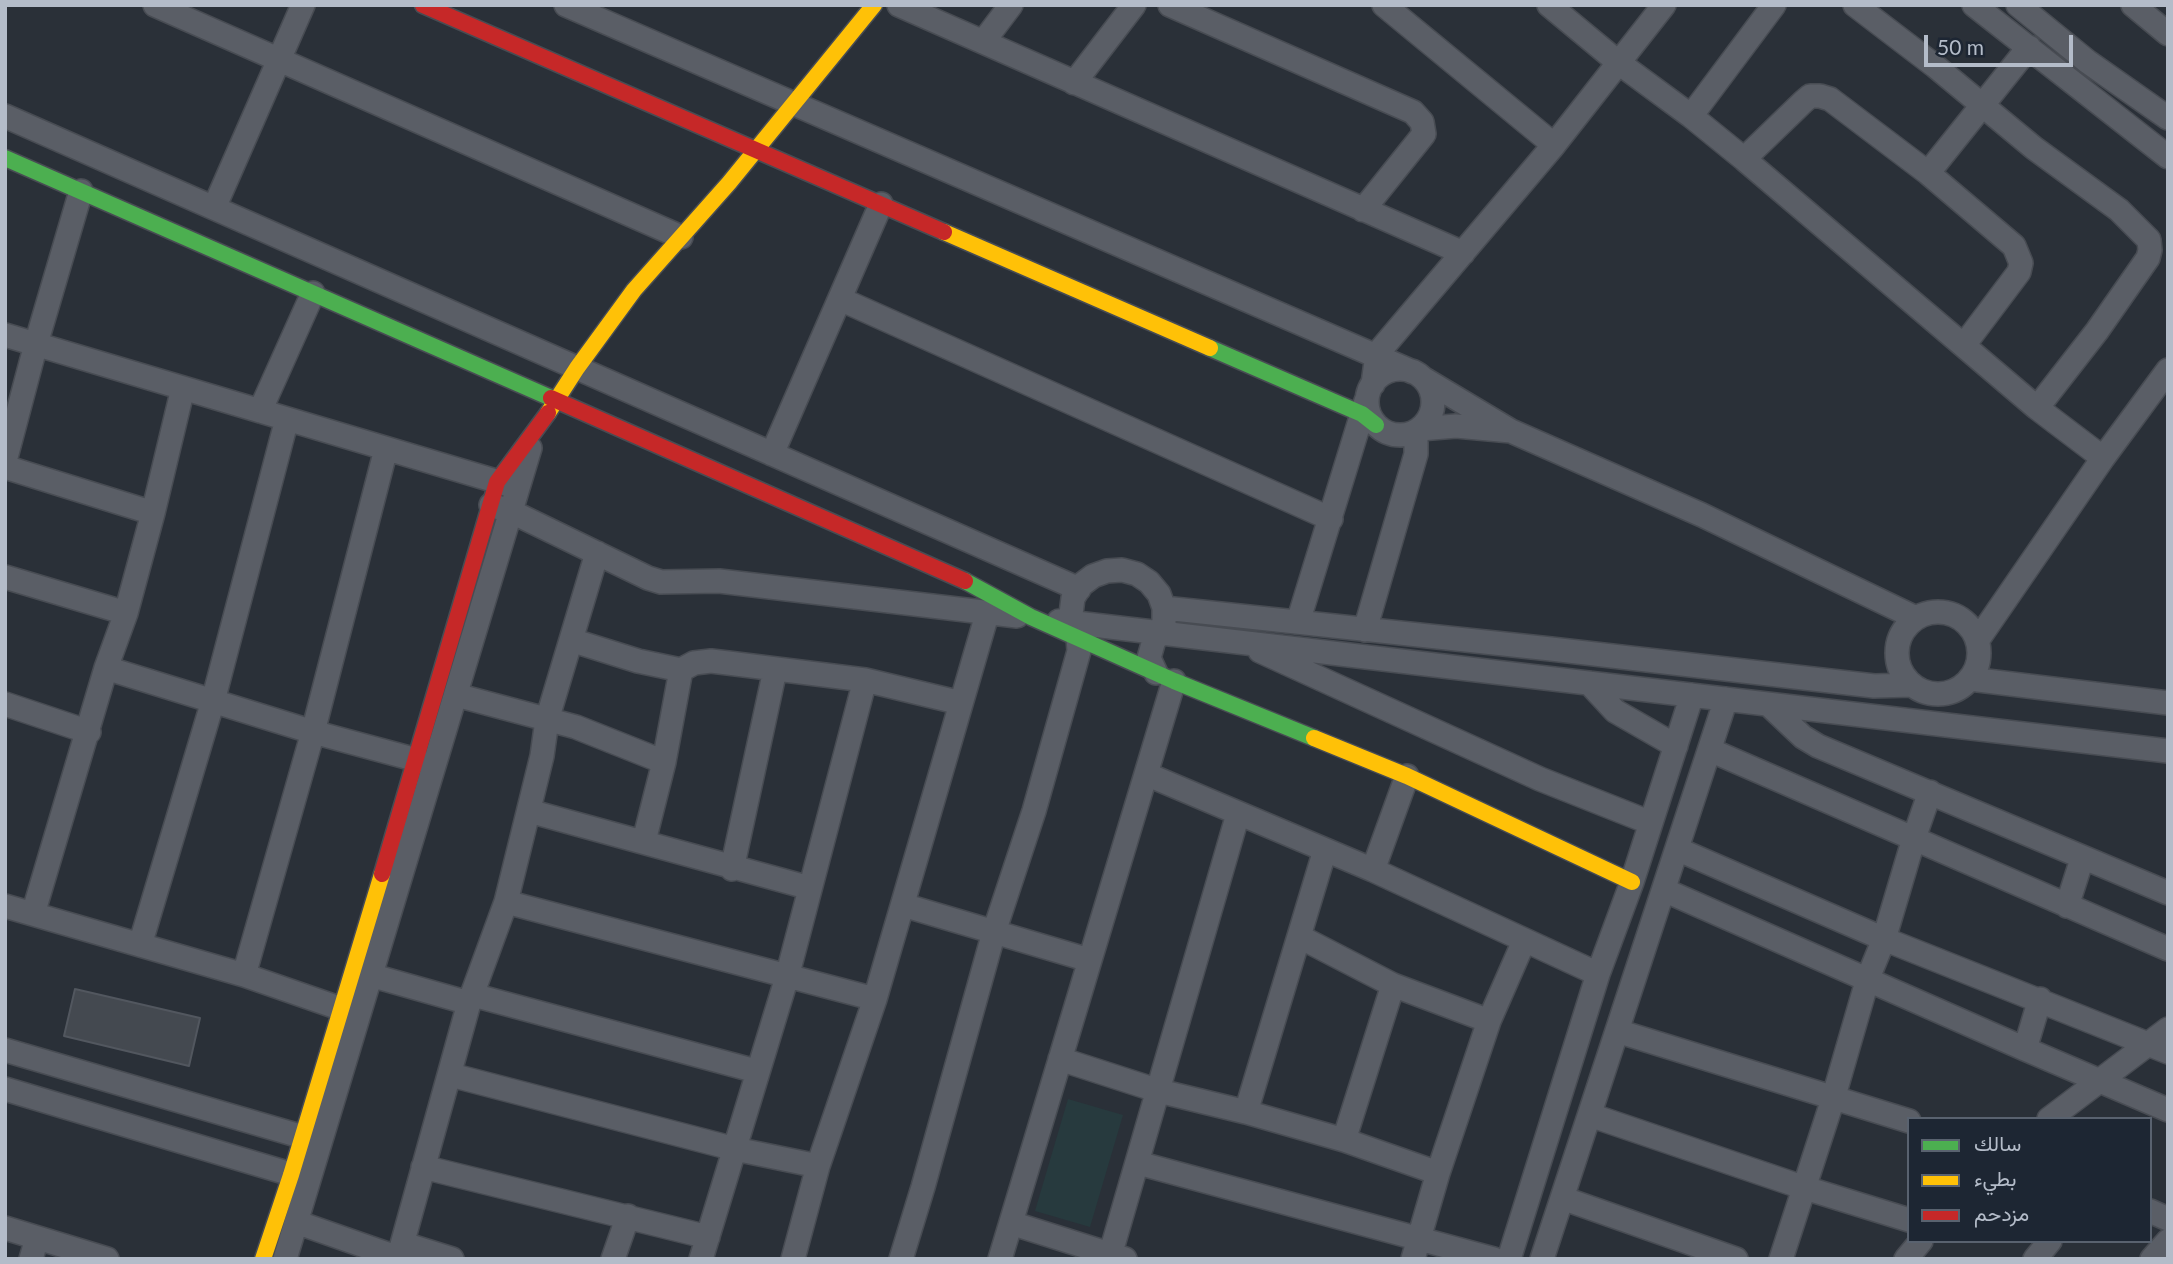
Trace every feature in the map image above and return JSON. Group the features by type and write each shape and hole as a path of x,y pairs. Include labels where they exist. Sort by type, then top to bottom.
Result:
{"street":[{"path":"155,5 681,237"},
{"path":"214,208 303,5"},
{"path":"423,5 881,204 1370,404 1395,435 1456,426 1511,432"},
{"path":"566,5 1377,354 1418,374 1511,432 1702,515 1916,618"},
{"path":"263,1259 300,1177 370,975 456,695 501,509 497,482 533,436 577,368 634,290 756,150 874,5"},
{"path":"899,5 1463,253"},
{"path":"982,42 1011,5"},
{"path":"1074,83 1135,5"},
{"path":"1170,5 1413,113 1422,122 1424,134 1363,210"},
{"path":"1384,5 1554,145"},
{"path":"1370,404 1377,354 1554,145 1664,5"},
{"path":"1691,116 1774,5"},
{"path":"1856,5 2034,148 2119,210 2145,233 2149,240 2151,250 2148,258 2097,331 2037,408"},
{"path":"1973,5 2168,157"},
{"path":"2018,5 2088,62 2168,118"},
{"path":"2133,5 2168,34"},
{"path":"1556,7 1619,63 1744,159 2037,408 2103,458"},
{"path":"1928,173 2029,47"},
{"path":"1744,159 1802,102 1810,96 1820,96 1830,99 1928,173 2014,246 2021,263 2019,272 1964,345"},
{"path":"5,116 1079,589"},
{"path":"5,158 953,575 1031,617"},
{"path":"5,461 80,191"},
{"path":"772,454 881,204"},
{"path":"260,411 313,293"},
{"path":"840,299 1331,519"},
{"path":"5,335 520,488"},
{"path":"1977,641 2103,458 2168,370"},
{"path":"1298,622 1381,376 1391,371 1418,374 1433,395 1431,416 1418,430 1416,454 1365,630"},
{"path":"33,914 106,668 126,613 183,388"},
{"path":"140,945 213,701 287,419"},
{"path":"311,1140 342,1009 417,760 501,509 520,488 533,436"},
{"path":"244,975 313,732 386,449"},
{"path":"5,467 153,513"},
{"path":"501,509 661,582 719,581 1031,617 1074,630 1165,677 1407,776 1632,882"},
{"path":"400,1254 471,999 506,902 542,756 547,720 597,553"},
{"path":"901,1259 994,932 1034,811 1079,651 1074,630 1073,598 1093,576 1107,570 1122,570 1137,574 1150,582 1164,608 1164,623 1154,640 1149,658 1165,677"},
{"path":"5,577 126,613"},
{"path":"1164,608 1874,686 1912,685"},
{"path":"1928,613 1954,615 1973,631 1977,641 1980,656 1977,668 1961,688 1949,693 1936,694 1912,685 1898,663 1900,638 1916,618 1928,613"},
{"path":"793,1259 818,1166 875,999 986,618"},
{"path":"1074,630 1161,632 2168,751"},
{"path":"571,640 638,661 681,670 694,663 711,661 864,680 961,703"},
{"path":"1241,642 1540,779 1651,823"},
{"path":"106,668 313,732 417,760"},
{"path":"643,841 664,762 681,670"},
{"path":"732,869 775,670"},
{"path":"1000,1259 1146,774 1165,677"},
{"path":"1970,679 2168,703"},
{"path":"423,1167 628,1216 704,1248 756,1071 787,977 864,680"},
{"path":"1589,683 1615,711 1676,746"},
{"path":"456,695 576,727 664,762"},
{"path":"1509,1259 1598,974 1632,882 1692,695"},
{"path":"1542,1259 1726,699"},
{"path":"5,704 89,732"},
{"path":"1768,704 1802,737 1818,746 2168,893"},
{"path":"1710,750 2168,949"},
{"path":"1146,774 1373,870 1598,974"},
{"path":"1373,870 1407,776"},
{"path":"1781,1259 1802,1187 1833,1099 1868,978 1884,939 1930,792"},
{"path":"529,811 643,841 732,869 810,888"},
{"path":"1011,1223 1115,1257 1138,1163 1238,814"},
{"path":"1677,849 1884,939 2159,1048"},
{"path":"1246,1112 1325,850"},
{"path":"2067,906 2082,859"},
{"path":"1664,890 2168,1110"},
{"path":"506,902 875,999"},
{"path":"903,905 1089,960"},
{"path":"5,906 244,975 342,1009"},
{"path":"1300,937 1393,985 1489,1020"},
{"path":"1417,1249 1438,1172 1489,1020 1524,941"},
{"path":"370,975 756,1071"},
{"path":"1344,1140 1393,985"},
{"path":"2025,1049 2040,999"},
{"path":"2052,1117 2099,1080 2159,1048 2168,1029"},
{"path":"1617,1031 1907,1120"},
{"path":"5,1050 311,1140"},
{"path":"1060,1059 1159,1091 1344,1140 1438,1172"},
{"path":"451,1074 735,1149 818,1166"},
{"path":"5,1089 300,1177"},
{"path":"1590,1115 1907,1219"},
{"path":"1138,1163 1417,1249 1494,1259"},
{"path":"285,1259 296,1222 300,1177"},
{"path":"1562,1198 1736,1259"},
{"path":"2152,1212 2168,1219"},
{"path":"613,1259 628,1216"},
{"path":"296,1222 400,1254 452,1259"},
{"path":"5,1228 34,1248 107,1259"},
{"path":"2152,1259 2168,1241"},
{"path":"1906,1259 1919,1243"},
{"path":"2035,1259 2048,1243"}],"green space":[{"path":"1068,1099 1123,1115 1090,1227 1035,1211"}],"building":[{"path":"75,989 200,1018 189,1066 64,1036"}],"traffic: fast":[{"path":"5,158 551,398"},
{"path":"1210,348 1362,414 1376,425"},
{"path":"965,581 1031,617 1174,681 1314,738"}],"traffic: slow":[{"path":"548,413 634,290 729,183 874,5"},
{"path":"944,232 1210,348"},
{"path":"1314,738 1407,776 1632,882"},
{"path":"263,1259 382,874"}],"traffic: jam":[{"path":"423,5 944,232"},
{"path":"551,398 965,581"},
{"path":"382,874 497,482 548,413"}]}
